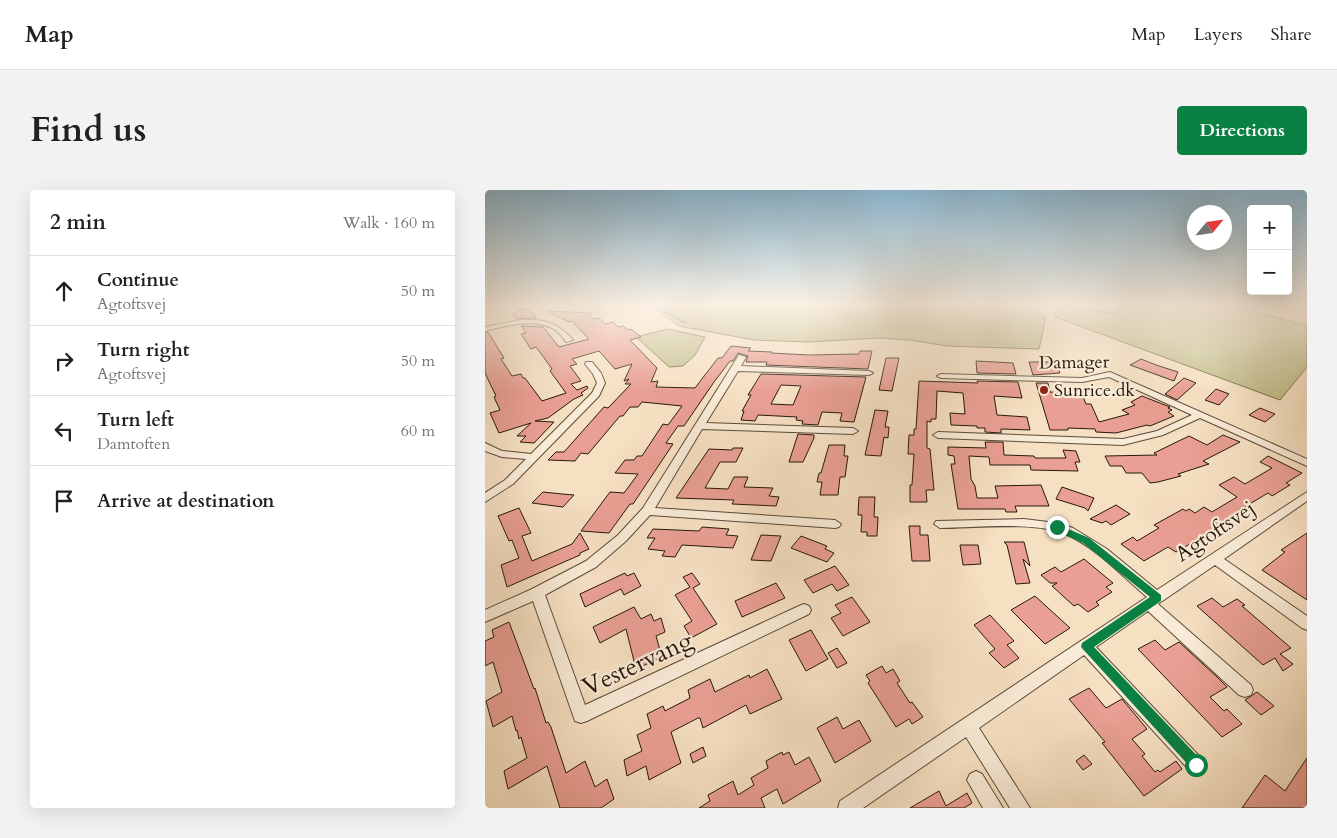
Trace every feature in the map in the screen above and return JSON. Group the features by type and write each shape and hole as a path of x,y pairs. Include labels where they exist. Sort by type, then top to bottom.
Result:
{"street":[{"path":"564,335 569,340"},
{"path":"485,616 537,593 591,564 622,538 647,511 742,357"},
{"path":"485,498 509,482 596,394 601,383 597,372 589,364"},
{"path":"735,368 869,373"},
{"name":"Damager","path":"941,376 1082,380 1110,374 1307,463"},
{"path":"938,435 1123,442 1161,433 1199,415"},
{"path":"701,426 853,431"},
{"path":"485,446 500,453 535,457"},
{"name":"Agtoftsvej","path":"853,806 1307,496"},
{"path":"647,511 835,524"},
{"path":"940,524 1039,525 1063,530 1086,540 1153,601 1245,690"},
{"path":"1214,558 1307,624"},
{"name":"Vestervang","path":"537,593 581,715 804,610"},
{"path":"1086,647 1196,765"},
{"path":"968,726 1021,808"},
{"path":"976,780 994,808"}],"shaded area":[{"path":"645,335 695,335 705,337 695,355 683,366 669,367 636,337"},
{"path":"726,335 1042,335 1039,349 947,346 910,340 879,338 808,342 754,340"},
{"path":"1103,335 1307,335 1307,367 1280,400"}],"building":[{"path":"485,335 490,335 504,358 501,359 512,376 521,374 542,401 566,393 536,347 531,349 522,335 549,335 559,347 589,339 585,335 638,335 641,337 630,340 657,368 651,382 658,381 656,387 695,388 718,358 722,358 731,346 751,348 748,351 809,355 859,354 860,351 872,351 868,369 766,365 767,362 746,362 748,356 738,353 714,382 684,426 678,426 666,443 673,444 633,504 630,504 609,533 581,531 610,492 624,493 638,474 615,473 625,460 634,460 637,456 642,456 663,424 668,425 682,406 642,402 638,407 630,407 623,416 620,416 588,454 581,453 575,461 548,460 556,452 564,452 604,407 608,408 631,384 625,384 629,379 624,381 632,364 615,369 599,351 572,359 577,364 570,366 581,381 571,384 577,390 587,386 588,388 581,393 583,395 574,399 548,418 535,421 554,422 534,443 520,442 526,436 517,436 531,423 499,433 490,413 500,410 494,397 496,396 485,373"},
{"path":"886,358 899,358 892,391 879,390"},
{"path":"1141,359 1178,372 1174,381 1130,365"},
{"path":"976,361 1013,363 1016,374 977,373"},
{"path":"1029,362 1056,362 1060,373 1033,375"},
{"path":"761,374 866,377 854,422 840,421 842,413 822,412 818,425 802,424 803,421 796,420 797,417 758,415 755,421 741,420 744,411 742,411 751,395 748,395","holes":["781,385 801,386 793,405 771,404"]},
{"path":"1184,378 1196,383 1177,400 1165,394"},
{"path":"919,381 1018,382 1022,398 994,396 997,415 1027,417 1030,430 1001,429 1001,433 985,432 985,428 977,428 977,426 951,425 950,413 965,414 963,393 937,391 936,419 931,419 931,422 927,421 927,448 930,449 934,490 926,490 927,502 910,502 914,454 908,454 909,435 914,435 914,429 916,429"},
{"path":"1036,383 1048,383 1050,392 1082,394 1086,404 1091,404 1099,422 1129,414 1122,410 1135,405 1131,402 1142,396 1170,407 1168,408 1172,410 1168,412 1174,416 1150,426 1147,425 1116,433 1096,432 1095,429 1068,428 1068,430 1050,430"},
{"path":"1216,389 1229,394 1219,405 1205,400"},
{"path":"1260,408 1275,414 1265,422 1249,415"},
{"path":"875,410 888,411 885,427 889,427 888,438 884,437 881,456 865,455"},
{"path":"798,434 814,435 814,438 803,462 789,462"},
{"path":"1223,435 1240,442 1203,461 1209,464 1178,474 1181,476 1158,482 1150,483 1142,473 1126,473 1122,466 1110,466 1105,456 1157,455 1154,453 1189,436 1207,445"},
{"path":"985,442 1003,442 1004,455 1066,458 1063,450 1076,451 1080,462 1075,462 1078,471 1031,470 1030,465 990,465 989,457 969,456 971,479 975,486 977,498 998,498 995,486 1041,485 1049,506 1015,506 1017,512 1006,512 1005,509 958,509 951,464 955,464 954,456 948,455 948,447 986,448"},
{"path":"829,445 845,445 844,456 848,456 845,477 840,477 838,495 820,495 822,482 817,482"},
{"path":"733,448 743,448 736,462 720,462 705,488 728,489 734,477 748,477 744,487 773,488 769,496 779,497 776,506 732,504 734,500 676,498 709,449 732,450"},
{"path":"1268,456 1302,473 1286,483 1290,485 1272,496 1268,493 1238,511 1242,514 1176,552 1168,547 1144,561 1121,544 1133,537 1137,541 1159,528 1154,525 1183,509 1186,511 1189,509 1195,513 1204,507 1212,512 1237,497 1219,485 1234,477 1245,484 1272,468 1260,462"},
{"path":"1062,487 1094,498 1088,511 1085,508 1056,499"},
{"path":"543,492 574,495 563,507 532,503"},
{"path":"859,497 875,497 874,517 878,517 877,536 867,536 867,532 861,532 862,515 858,515"},
{"path":"1116,505 1130,514 1111,525 1106,521 1102,523 1090,519"},
{"path":"519,508 531,533 522,536 532,561 572,544 580,533 589,549 580,553 580,555 507,587 501,565 519,558 512,540 509,541 498,516"},
{"path":"909,526 920,526 920,535 928,535 930,561 912,561"},
{"path":"702,527 729,529 726,535 738,536 733,548 682,545 675,557 662,556 665,551 648,549 655,538 647,538 653,529 699,531"},
{"path":"1307,533 1307,600 1262,570 1285,552 1281,550"},
{"path":"761,535 781,536 771,561 751,560"},
{"path":"801,536 827,546 825,549 834,553 827,562 791,548"},
{"path":"1004,542 1024,542 1030,566 1023,559 1030,583 1016,584 1007,545"},
{"path":"960,545 978,545 981,564 963,565"},
{"path":"1084,559 1113,583 1106,587 1112,592 1096,602 1099,605 1088,612 1078,604 1074,606 1052,586 1057,583 1050,583 1041,575 1055,567 1061,572"},
{"path":"835,566 849,585 837,591 832,584 813,593 804,580"},
{"path":"625,573 627,576 634,573 641,586 624,595 621,589 585,607 580,594"},
{"path":"692,573 700,584 693,588 717,624 691,638 684,626 692,621 675,595 690,587 683,577"},
{"path":"776,583 785,598 742,617 735,601"},
{"path":"1035,596 1070,628 1045,644 1011,610"},
{"path":"852,597 870,622 843,636 831,618 841,613 835,605"},
{"path":"1212,598 1223,607 1237,599 1245,605 1242,606 1291,648 1280,654 1293,664 1283,671 1275,658 1263,665 1197,606"},
{"path":"634,607 641,619 651,614 654,621 661,618 665,632 656,636 662,657 636,669 626,629 600,643 593,627"},
{"path":"990,615 1014,641 1007,645 1019,658 1004,668 989,653 995,649 974,625"},
{"path":"509,622 535,688 546,723 548,722 551,727 566,773 585,761 595,787 607,779 614,799 601,808 560,808 547,766 508,789 504,771 527,758 512,716 493,727 486,701 502,692 493,662 485,666 485,641 494,637 492,630"},
{"path":"811,630 828,659 806,671 789,640"},
{"path":"1155,640 1165,650 1179,642 1216,676 1227,687 1210,697 1224,711 1227,709 1242,724 1222,737 1138,649"},
{"path":"837,648 847,663 837,668 828,653"},
{"path":"882,666 886,673 893,669 900,681 897,683 910,703 912,702 923,717 912,724 909,719 896,727 868,683 870,681 866,675"},
{"path":"767,669 782,699 750,714 746,705 703,728 700,718 698,718 671,732 681,763 649,780 646,766 627,776 624,760 642,751 637,735 651,728 647,714 663,706 665,711 690,698 688,690 710,679 715,692 749,675 750,678"},
{"path":"1089,688 1106,708 1122,699 1147,729 1132,739 1145,754 1142,756 1155,772 1158,770 1160,772 1176,761 1182,769 1144,796 1102,743 1105,742 1069,699"},
{"path":"1257,692 1274,706 1261,715 1245,700"},
{"path":"837,717 843,729 859,720 871,741 835,763 817,728"},
{"path":"703,747 706,756 693,763 690,754"},
{"path":"782,752 783,755 789,752 795,765 809,757 821,781 783,804 777,789 761,798 765,808 699,808 710,801 708,795 733,781 738,795 754,785 751,778 768,768 766,761"},
{"path":"1084,755 1092,764 1083,770 1076,761"},
{"path":"1307,758 1307,808 1242,808 1265,775 1285,791"},
{"path":"939,791 946,806 967,793 972,803 964,808 910,808"}],"place":[{"name":"Sunrice.dk","path":"1044,390"}],"route":[{"path":"1057,527 1086,540 1157,598 1086,647 1196,765"}]}
